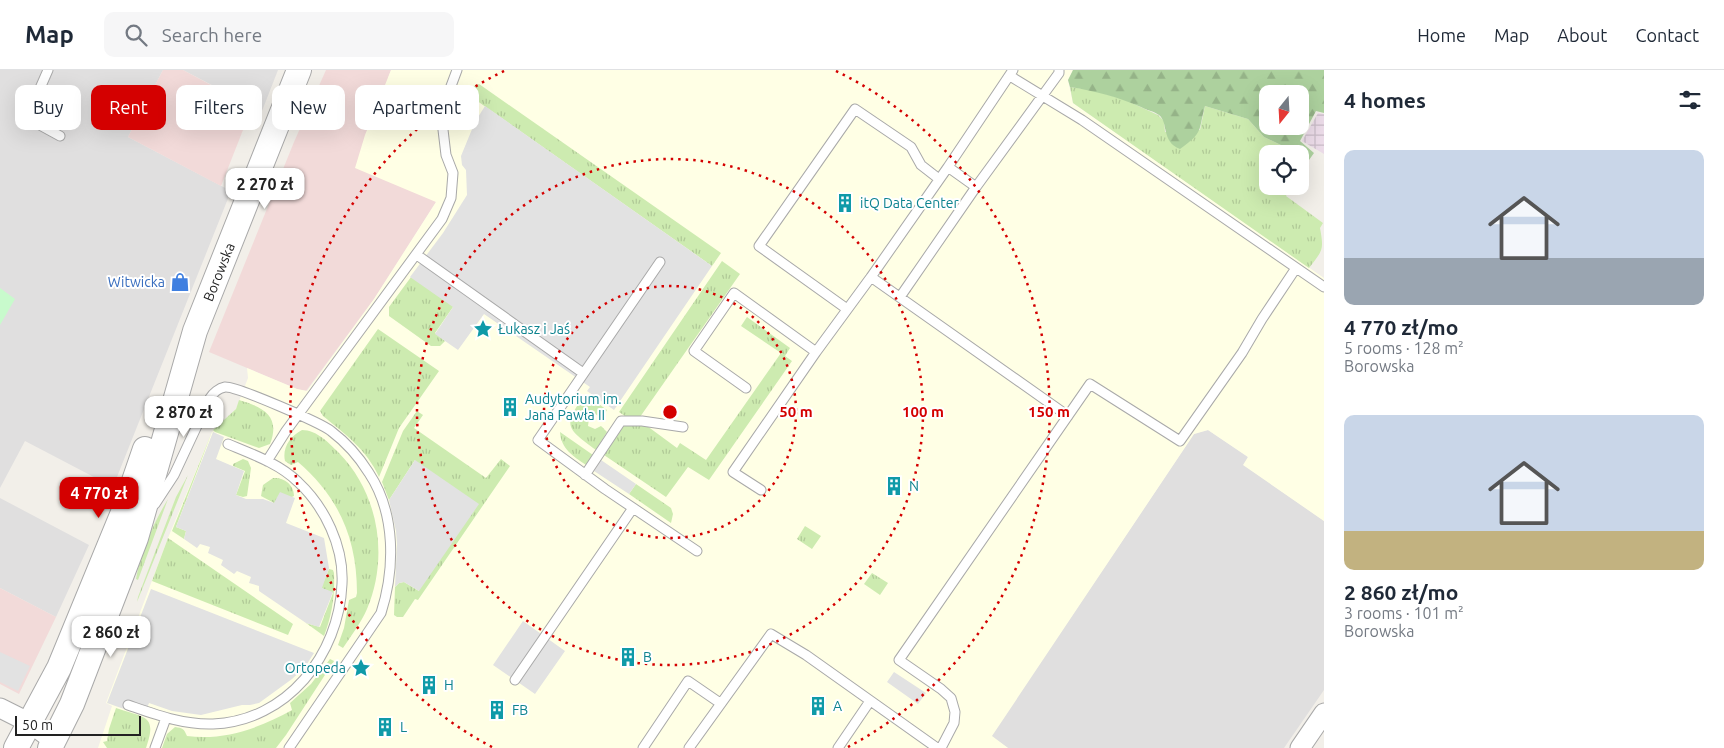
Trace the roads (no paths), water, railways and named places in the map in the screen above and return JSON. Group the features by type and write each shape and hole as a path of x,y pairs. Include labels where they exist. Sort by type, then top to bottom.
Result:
{"street":[{"name":"Borowska","path":"55,744 138,531 194,335 299,70"},
{"name":"Borowska","path":"16,748 59,668 125,507 162,403 187,343 194,335"},
{"path":"0,708 30,724 55,744"},
{"path":"1300,748 1324,714"}],"lane":[{"path":"48,70 27,118 60,136"},
{"path":"267,461 286,431 442,219 451,198 452,173 446,155 441,113 457,70"},
{"path":"900,297 976,187 1059,73 1059,70"},
{"path":"761,490 733,472 1012,73 1324,287"},
{"path":"847,309 759,246 855,109 911,148 921,165 939,179"},
{"path":"948,167 976,187"},
{"path":"416,255 583,373"},
{"path":"660,262 538,440 585,475 697,551"},
{"path":"689,748 771,634 806,655 939,748 954,724 955,712 950,698 941,689 899,660 1090,384 1180,441 1242,353 1296,268"},
{"path":"871,277 1068,416"},
{"path":"746,388 694,351 734,293 816,352"},
{"path":"138,531 174,475 213,394 226,387 300,414 329,429 351,448 370,474 378,489 390,526 391,546 388,587 381,614 289,748"},
{"path":"585,475 621,421 642,421 683,427"},
{"path":"128,705 166,718 189,723 215,724 253,715 278,703 295,691 314,668 326,648 333,630 338,614 342,570 330,525 316,502 298,482 267,461 228,444"},
{"path":"515,680 633,508"},
{"path":"643,748 688,681 720,703"},
{"path":"838,748 870,701"},
{"path":"155,748 166,718"}],"place":[{"name":"itQ Data Center","path":"845,203"},
{"name":"Witwicka","path":"180,282"},
{"name":"Łukasz i Jaś","path":"483,329"},
{"name":"Audytorium im. Jana Pawła II","path":"510,407"},
{"name":"N","path":"894,486"},
{"name":"B","path":"628,657"},
{"name":"Ortopeda","path":"361,668"},
{"name":"H","path":"429,685"},
{"name":"A","path":"818,706"},
{"name":"FB","path":"497,710"},
{"name":"L","path":"385,727"}]}
